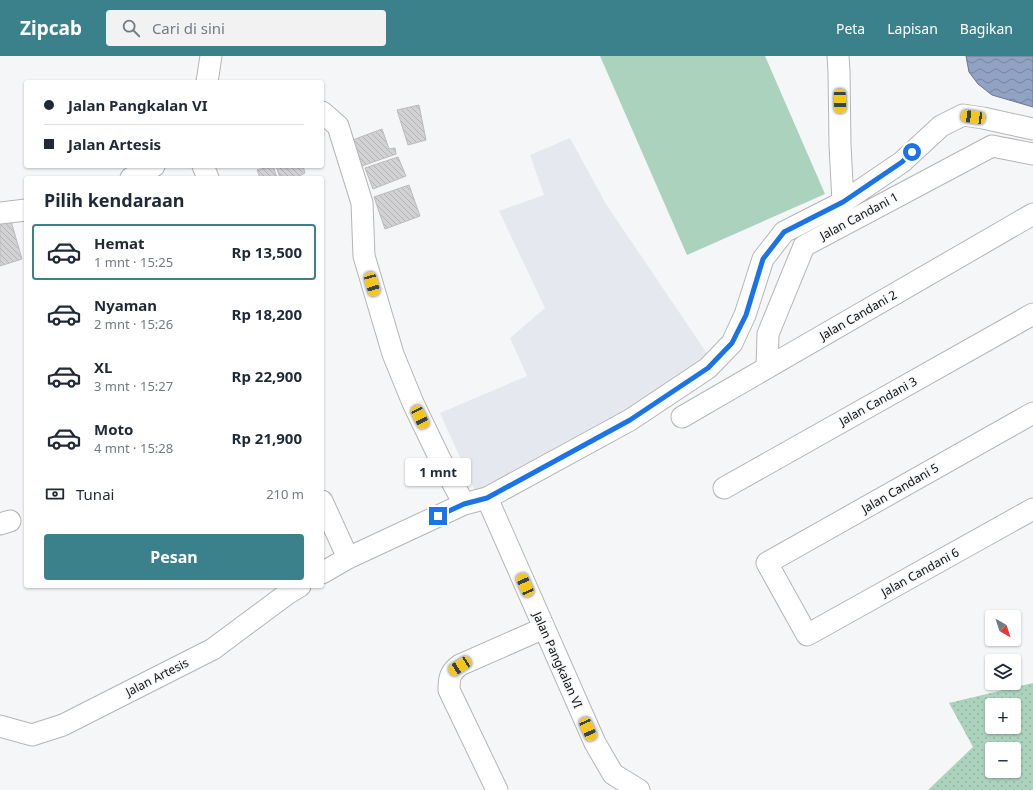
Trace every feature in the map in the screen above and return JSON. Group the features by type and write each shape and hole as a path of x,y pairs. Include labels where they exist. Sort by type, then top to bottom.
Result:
{"street":[{"path":"207,80 211,56"},
{"path":"838,56 843,202"},
{"path":"324,114 338,126 362,203 364,256 393,354 413,403 464,504"},
{"path":"324,572 348,558 464,504 487,498 630,420 708,368 732,343 746,315 763,259 784,232 843,202 902,162 941,126 963,115 1033,129"},
{"name":"Jalan Candani 1","path":"767,368 768,334 804,246 992,146 1033,154"},
{"path":"135,176 150,168"},
{"path":"0,213 24,210"},
{"name":"Jalan Candani 2","path":"682,417 1033,214"},
{"name":"Jalan Candani 3","path":"724,488 1033,314"},
{"name":"Jalan Candani 5","path":"807,635 767,563 1033,413"},
{"name":"Jalan Pangkalan VI","path":"487,498 595,743 613,774 640,790"},
{"path":"324,505 348,558"},
{"name":"Jalan Candani 6","path":"807,635 1033,509"},
{"name":"Jalan Artesis","path":"0,726 32,735 63,724 213,649 290,589"},
{"path":"497,790 449,690 449,679 453,670 460,666 544,628"}],"shaded area":[{"path":"570,138 606,204 708,355 565,456 476,493 440,413 527,376 510,338 545,308 499,211 544,195 530,155"}],"green space":[{"path":"600,56 765,56 825,194 687,255"},
{"path":"1033,683 1033,790 928,790 973,747 949,703 1004,690 1021,690 1021,686"}],"water":[{"path":"966,56 1033,56 1033,107 992,95 978,84 969,72"}],"building":[{"path":"419,105 426,140 408,145 397,110"},
{"path":"382,129 389,149 395,148 396,154 359,167 350,141"},
{"path":"398,157 406,176 373,189 365,168"},
{"path":"274,168 276,176 259,176 257,170"},
{"path":"277,168 304,168 305,173 299,176 279,176"},
{"path":"409,185 420,216 385,229 374,197"},
{"path":"11,221 22,259 0,266 0,224"}],"route":[{"path":"438,516 464,504 487,498 630,420 708,368 732,343 746,315 763,259 784,232 843,202 902,162 912,152"}]}
